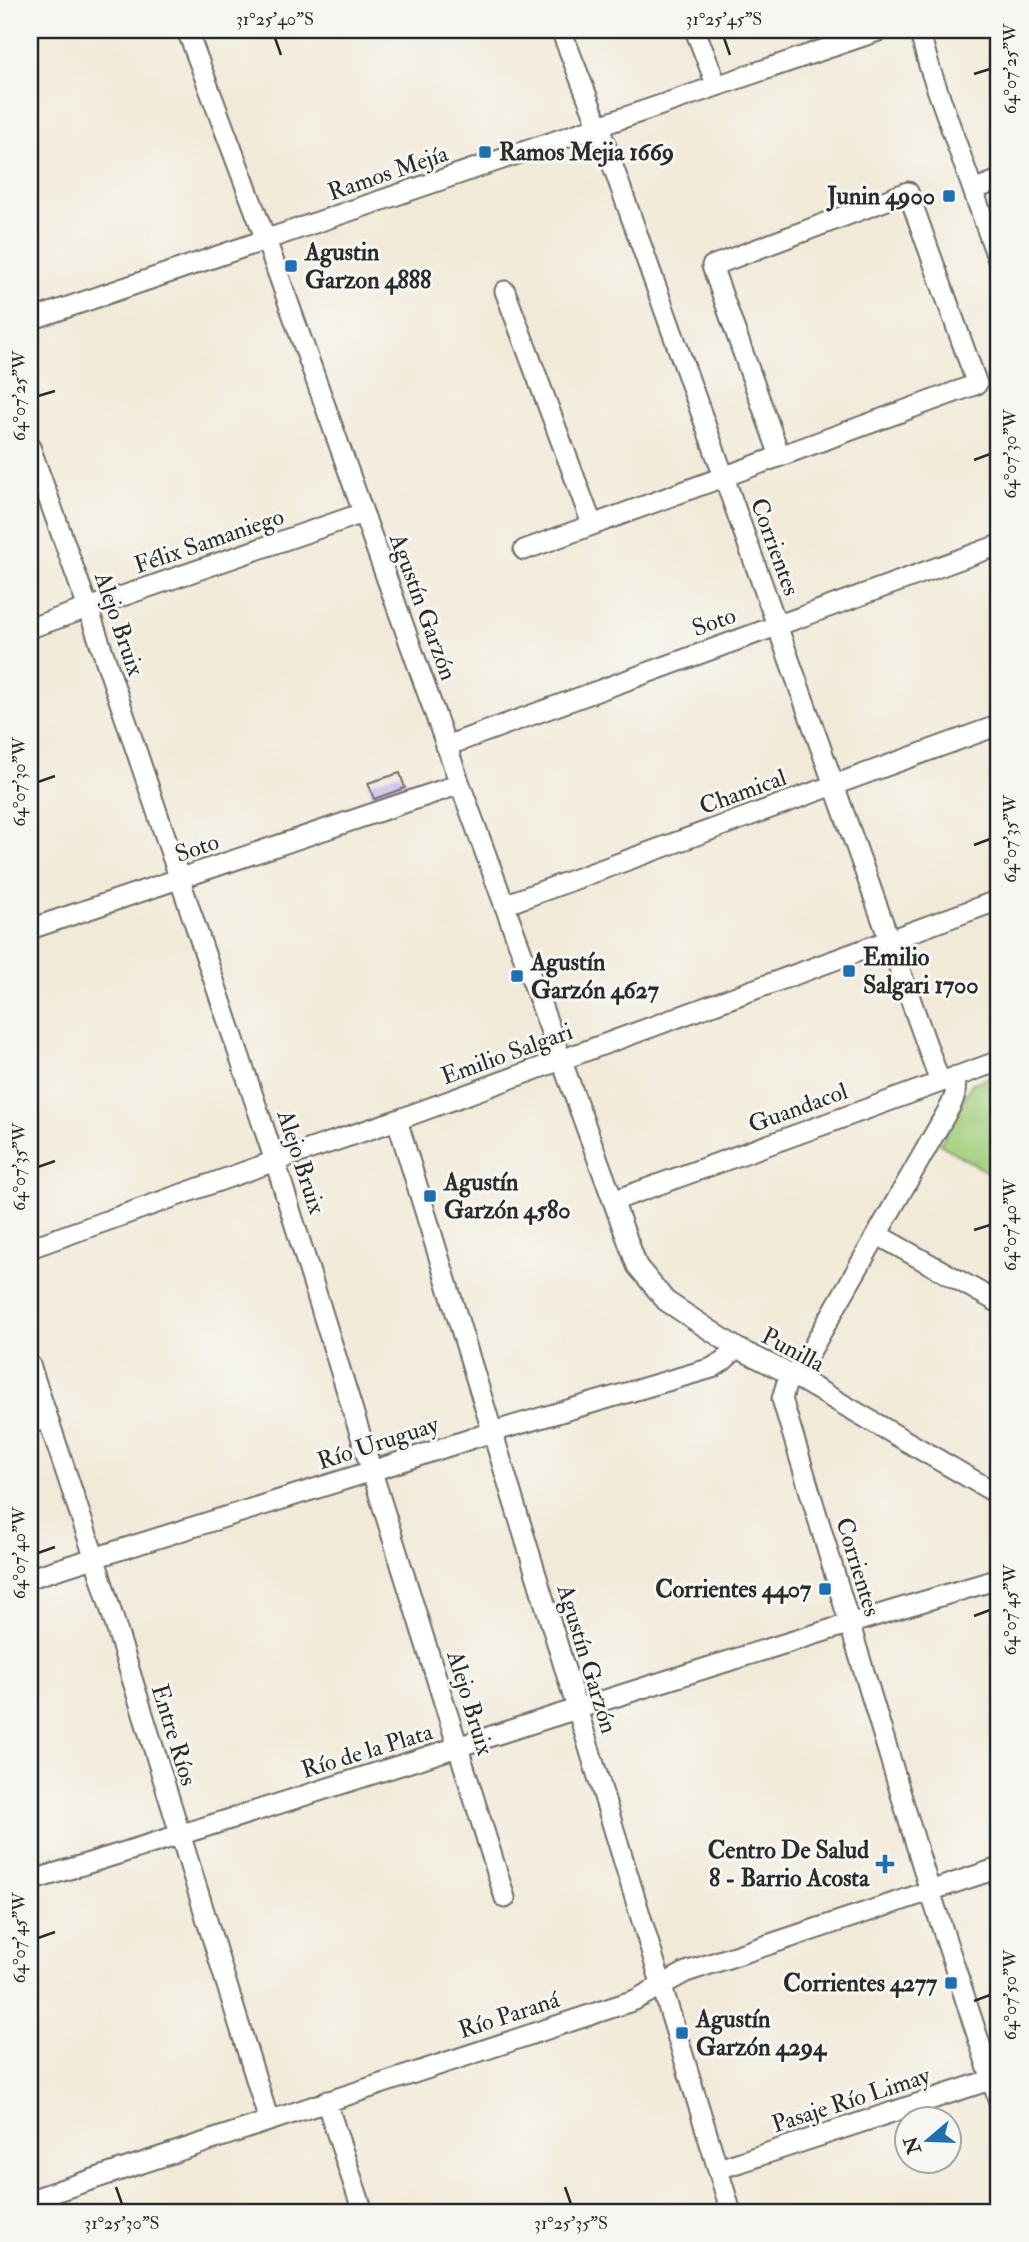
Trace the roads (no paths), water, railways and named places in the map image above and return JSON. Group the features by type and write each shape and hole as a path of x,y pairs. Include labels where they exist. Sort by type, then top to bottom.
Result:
{"street":[{"name":"Agustín Garzón","path":"187,30 266,240 446,746 613,1201"},
{"name":"Corrientes","path":"561,30 599,127 889,939 955,1095 803,1366 786,1385 782,1399 930,1891 996,2078 999,2102"},
{"path":"695,30 717,86"},
{"name":"Ramos Mejía","path":"30,320 881,30"},
{"path":"919,30 999,263"},
{"path":"972,190 999,180"},
{"path":"524,550 977,384 908,192 712,266 780,456"},
{"path":"505,291 592,524"},
{"name":"Alejo Bruix","path":"30,447 88,608 275,1161 505,1898"},
{"name":"Félix Samaniego","path":"30,628 363,513"},
{"name":"Soto","path":"446,746 999,545"},
{"name":"Chamical","path":"504,905 999,725"},
{"name":"Soto","path":"30,929 460,784"},
{"name":"Emilio Salgari","path":"30,1248 397,1121 999,900"},
{"name":"Guandacol","path":"613,1201 999,1060"},
{"name":"Agustín Garzón","path":"397,1121 731,2212"},
{"name":"Punilla","path":"613,1201 634,1258 650,1284 666,1301 737,1348 793,1376 999,1496"},
{"path":"878,1235 999,1303"},
{"name":"Río Uruguay","path":"30,1578 492,1432 712,1367 737,1348"},
{"name":"Entre Ríos","path":"30,1365 38,1421 95,1559 269,2121"},
{"name":"Río de la Plata","path":"30,1881 180,1836 849,1623 999,1579"},
{"name":"Río Paraná","path":"42,2202 326,2101 635,2000 685,1972 999,1868"},
{"name":"Pasaje Río Limay","path":"719,2169 996,2078"},
{"path":"326,2101 363,2212"}],"place":[{"name":"Ramos Mejia 1669","path":"485,152"},
{"name":"Junin 4900","path":"949,196"},
{"name":"Agustin Garzon 4888","path":"291,266"},
{"name":"Emilio Salgari 1700","path":"849,971"},
{"name":"Agustín Garzón 4627","path":"517,976"},
{"name":"Agustín Garzón 4580","path":"430,1196"},
{"name":"Corrientes 4407","path":"825,1589"},
{"name":"Centro De Salud 8 - Barrio Acosta","path":"885,1864"},
{"name":"Corrientes 4277","path":"951,1983"},
{"name":"Agustín Garzón 4294","path":"682,2033"}]}
